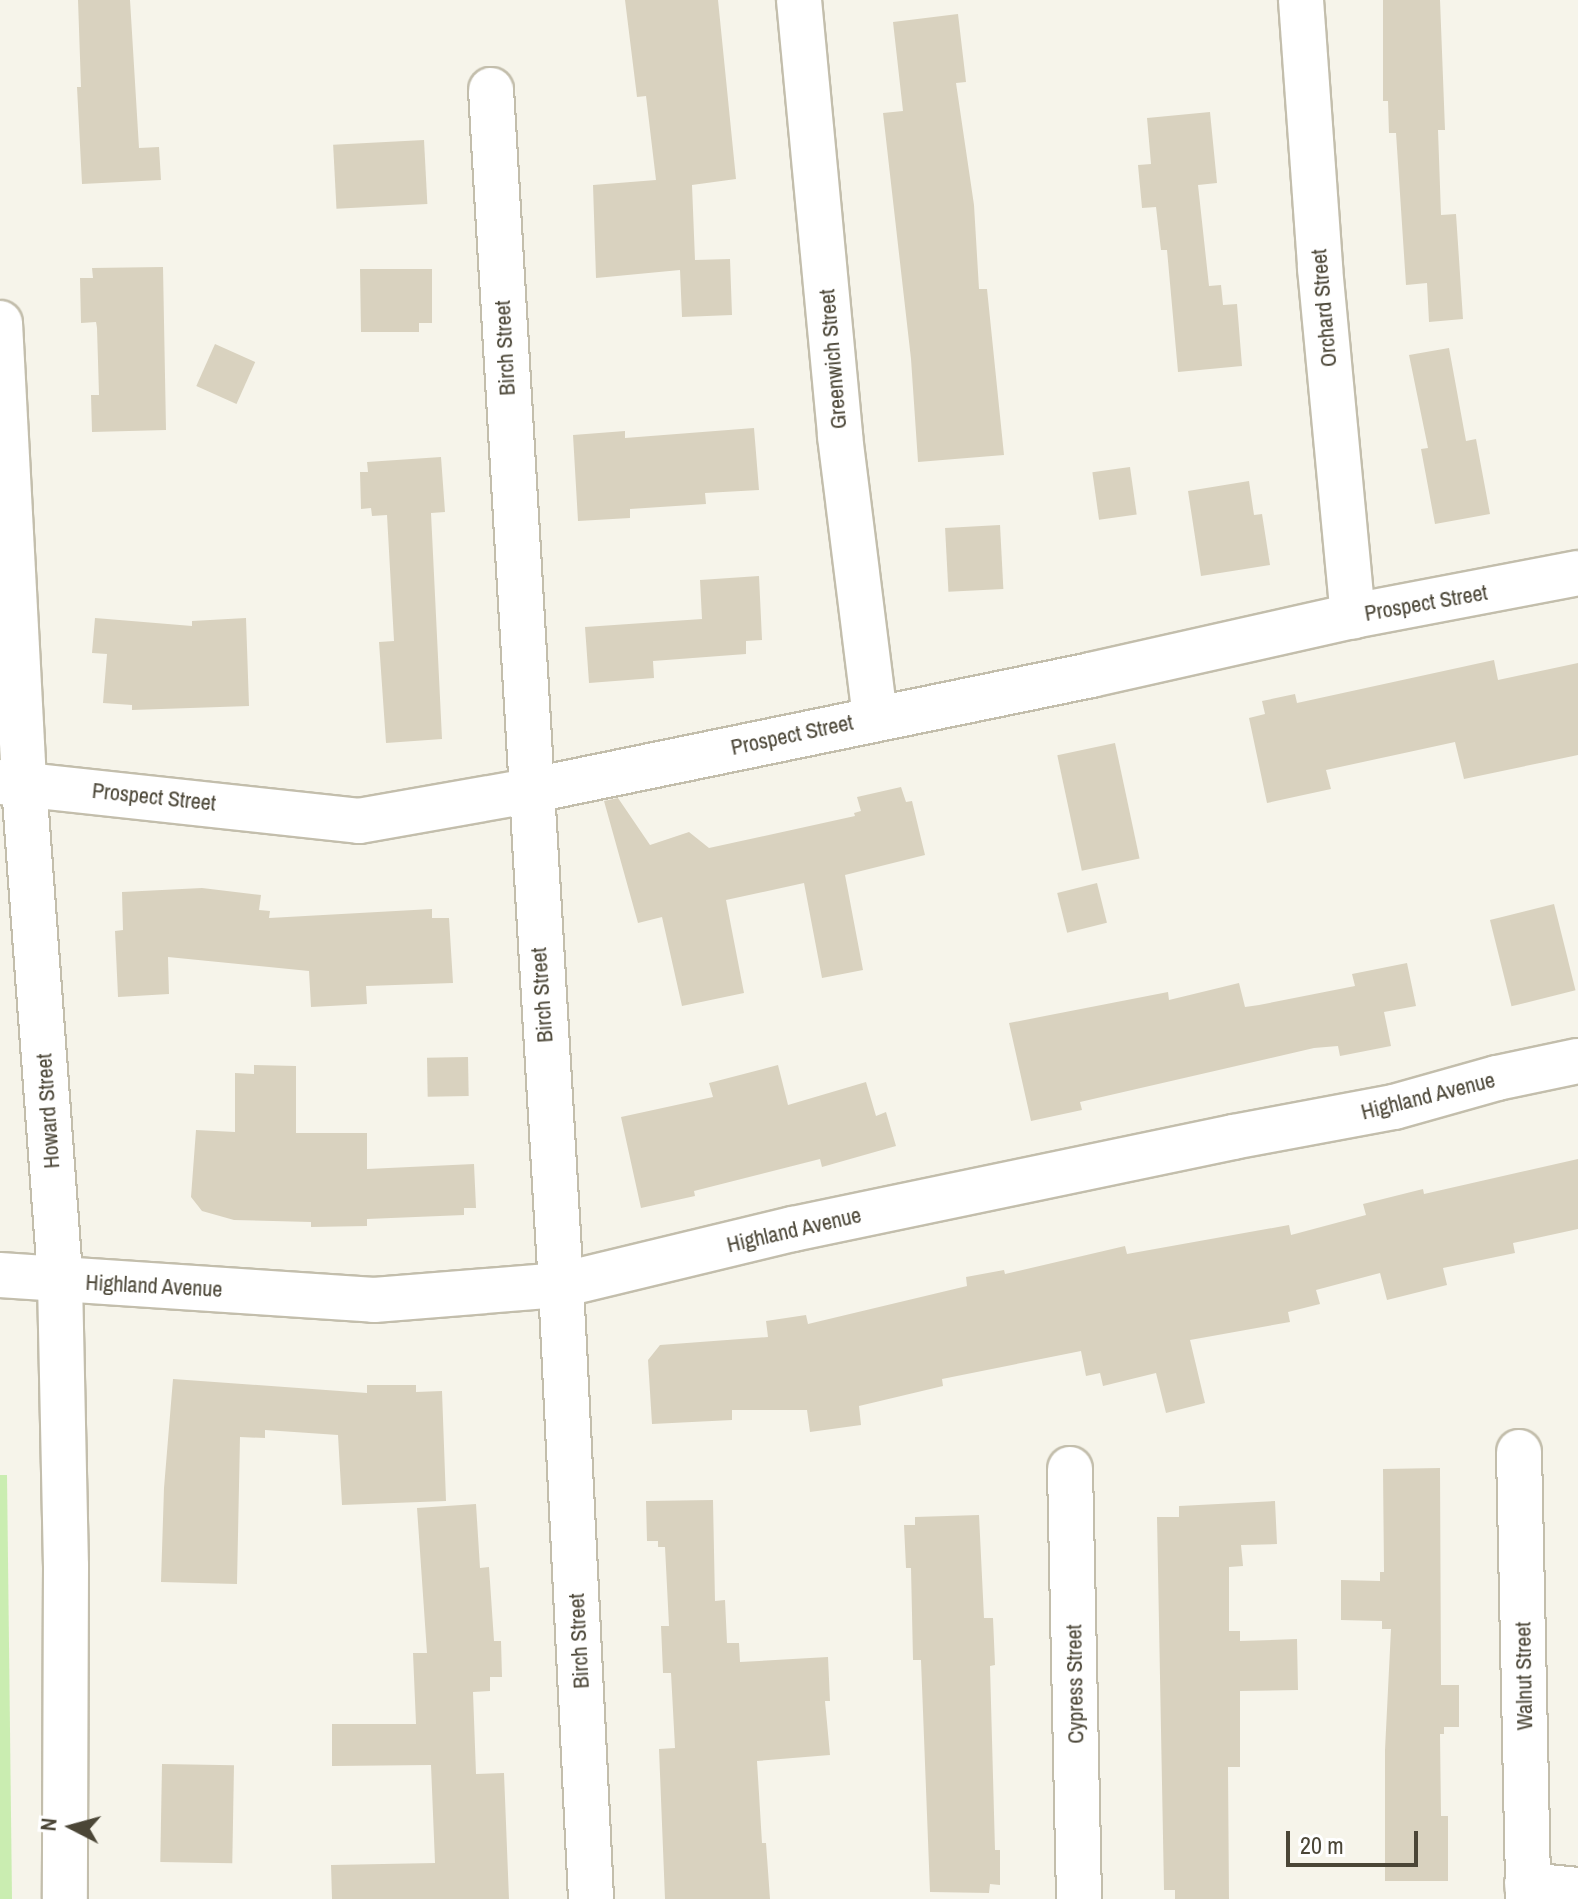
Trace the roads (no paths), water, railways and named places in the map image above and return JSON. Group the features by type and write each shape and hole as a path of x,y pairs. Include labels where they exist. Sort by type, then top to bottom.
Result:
{"street":[{"name":"Greenwich Street","path":"799,0 840,436 875,717"},
{"name":"Orchard Street","path":"1301,0 1320,268 1353,616"},
{"name":"Birch Street","path":"491,90 529,791 561,1285 591,1899"},
{"name":"Howard Street","path":"0,323 12,783 60,1281 66,1566 65,1899"},
{"name":"Prospect Street","path":"12,783 359,821 529,791 875,717 1091,675 1353,616 1578,573"},
{"name":"Highland Avenue","path":"0,1275 374,1300 561,1285 793,1229 1233,1137 1394,1107 1497,1078 1578,1061"},
{"name":"Walnut Street","path":"1519,1452 1528,1892"},
{"name":"Cypress Street","path":"1070,1469 1079,1899"},
{"path":"1528,1892 1578,1890"}]}
